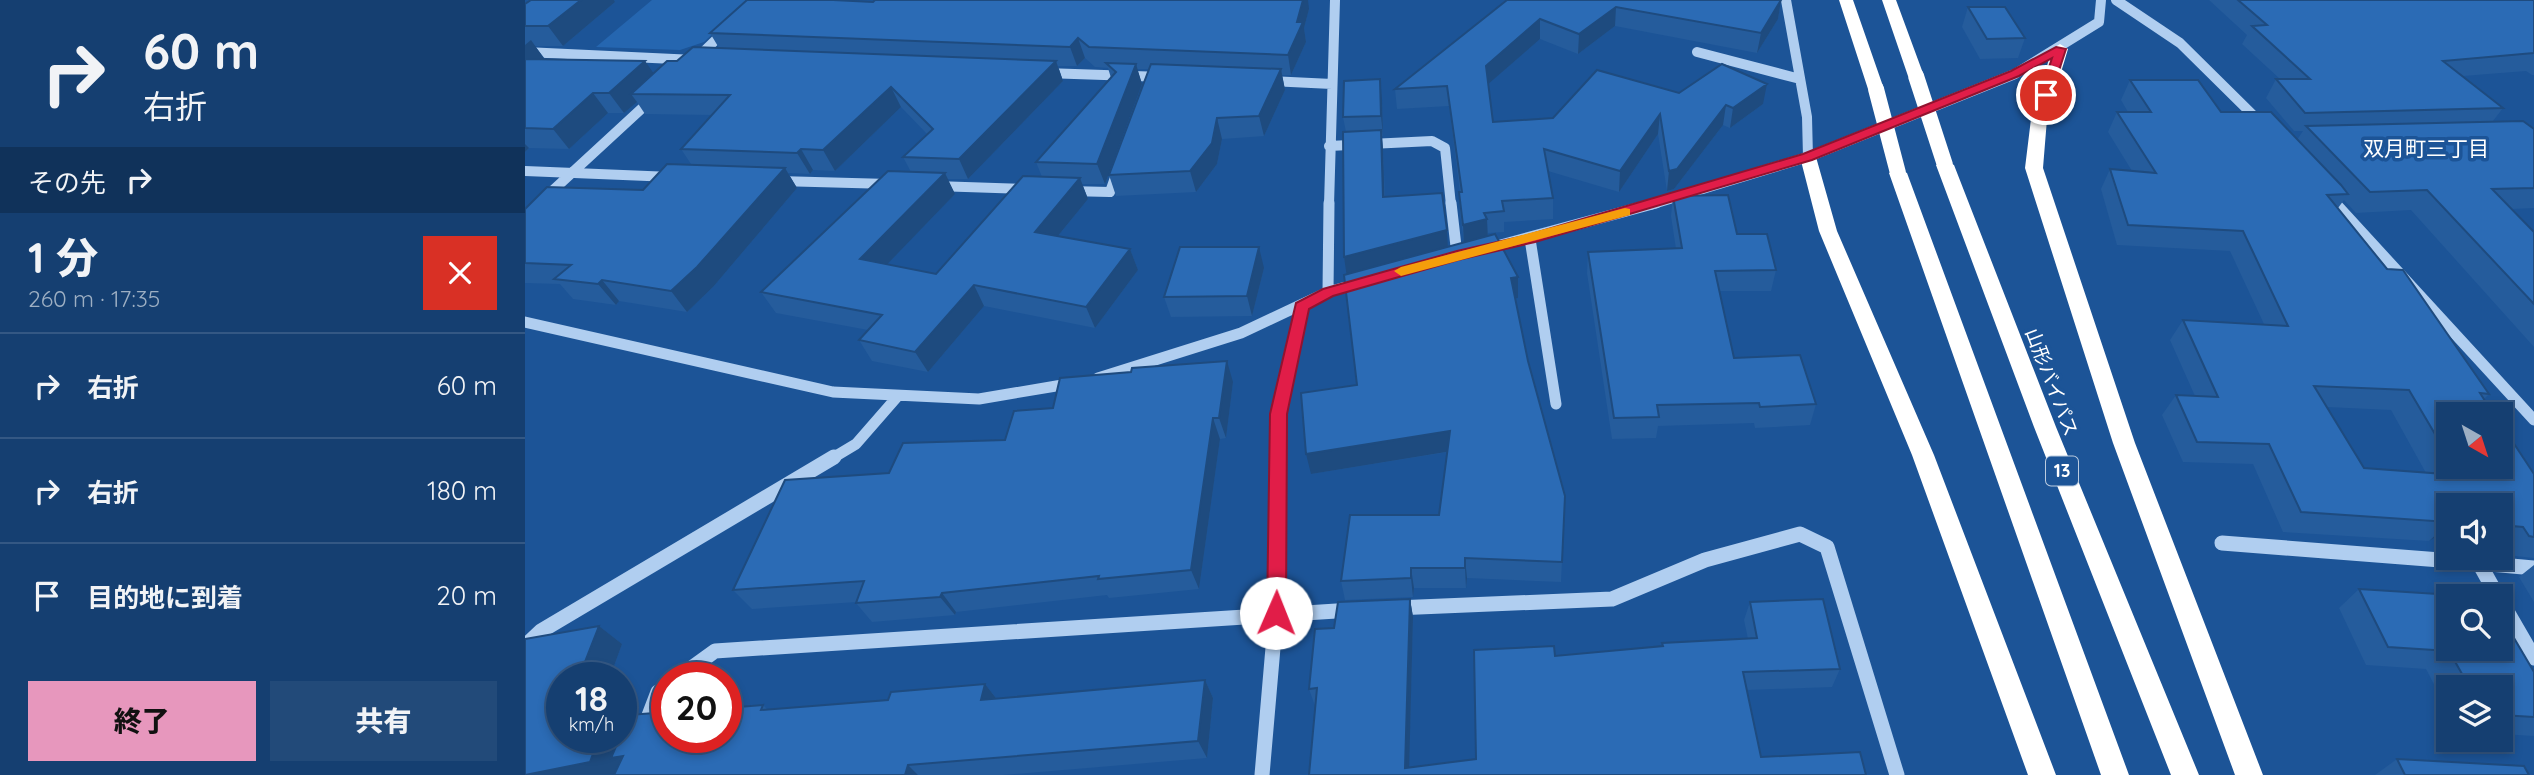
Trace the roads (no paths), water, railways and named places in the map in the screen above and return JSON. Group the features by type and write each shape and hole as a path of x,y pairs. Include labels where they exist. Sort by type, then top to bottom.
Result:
{"highway":[{"path":"1846,0 1876,89 1898,173 2115,775"},
{"name":"山形バイパス","path":"1889,0 1945,165 2045,427 2185,775"},
{"path":"2060,49 2039,119 2034,169 2124,443 2249,775"},
{"path":"1808,157 1828,231 1923,455 2042,775"}],"street":[{"path":"1786,0 1807,117 1808,157"},
{"path":"1444,259 1530,239 1808,157 2015,74 2060,49 2099,22 2101,0"},
{"path":"2116,0 2180,43 2267,130"},
{"path":"685,69 730,26"},
{"path":"1697,52 1800,79"},
{"path":"1147,90 1152,77"},
{"path":"525,216 664,88"},
{"path":"1329,146 1433,141 1445,148 1457,256"},
{"path":"1054,190 1109,192 1124,154"},
{"path":"525,171 683,177"},
{"path":"765,180 903,185"},
{"path":"917,185 1041,190"},
{"path":"1530,239 1556,404"},
{"path":"525,322 833,392 979,399 1095,379 1241,333 1328,292 1367,281"},
{"path":"1262,775 1276,613 1279,414 1302,306"},
{"path":"525,646 541,631 856,444 897,397"},
{"path":"700,662 715,651 1276,613 1612,599 1705,560 1800,534 1827,547 1897,775"},
{"path":"2222,543 2436,560"},
{"path":"2513,623 2534,658"},
{"path":"639,740 651,710"}],"lane":[{"path":"1328,292 1329,146 1335,0"},
{"path":"525,52 709,61"},
{"path":"1027,72 1180,78"},
{"path":"1263,81 1332,84"},
{"path":"2323,190 2534,420"},
{"path":"2513,566 2534,568"}],"district":[{"name":"双月町三丁目","path":"2426,149"}]}
